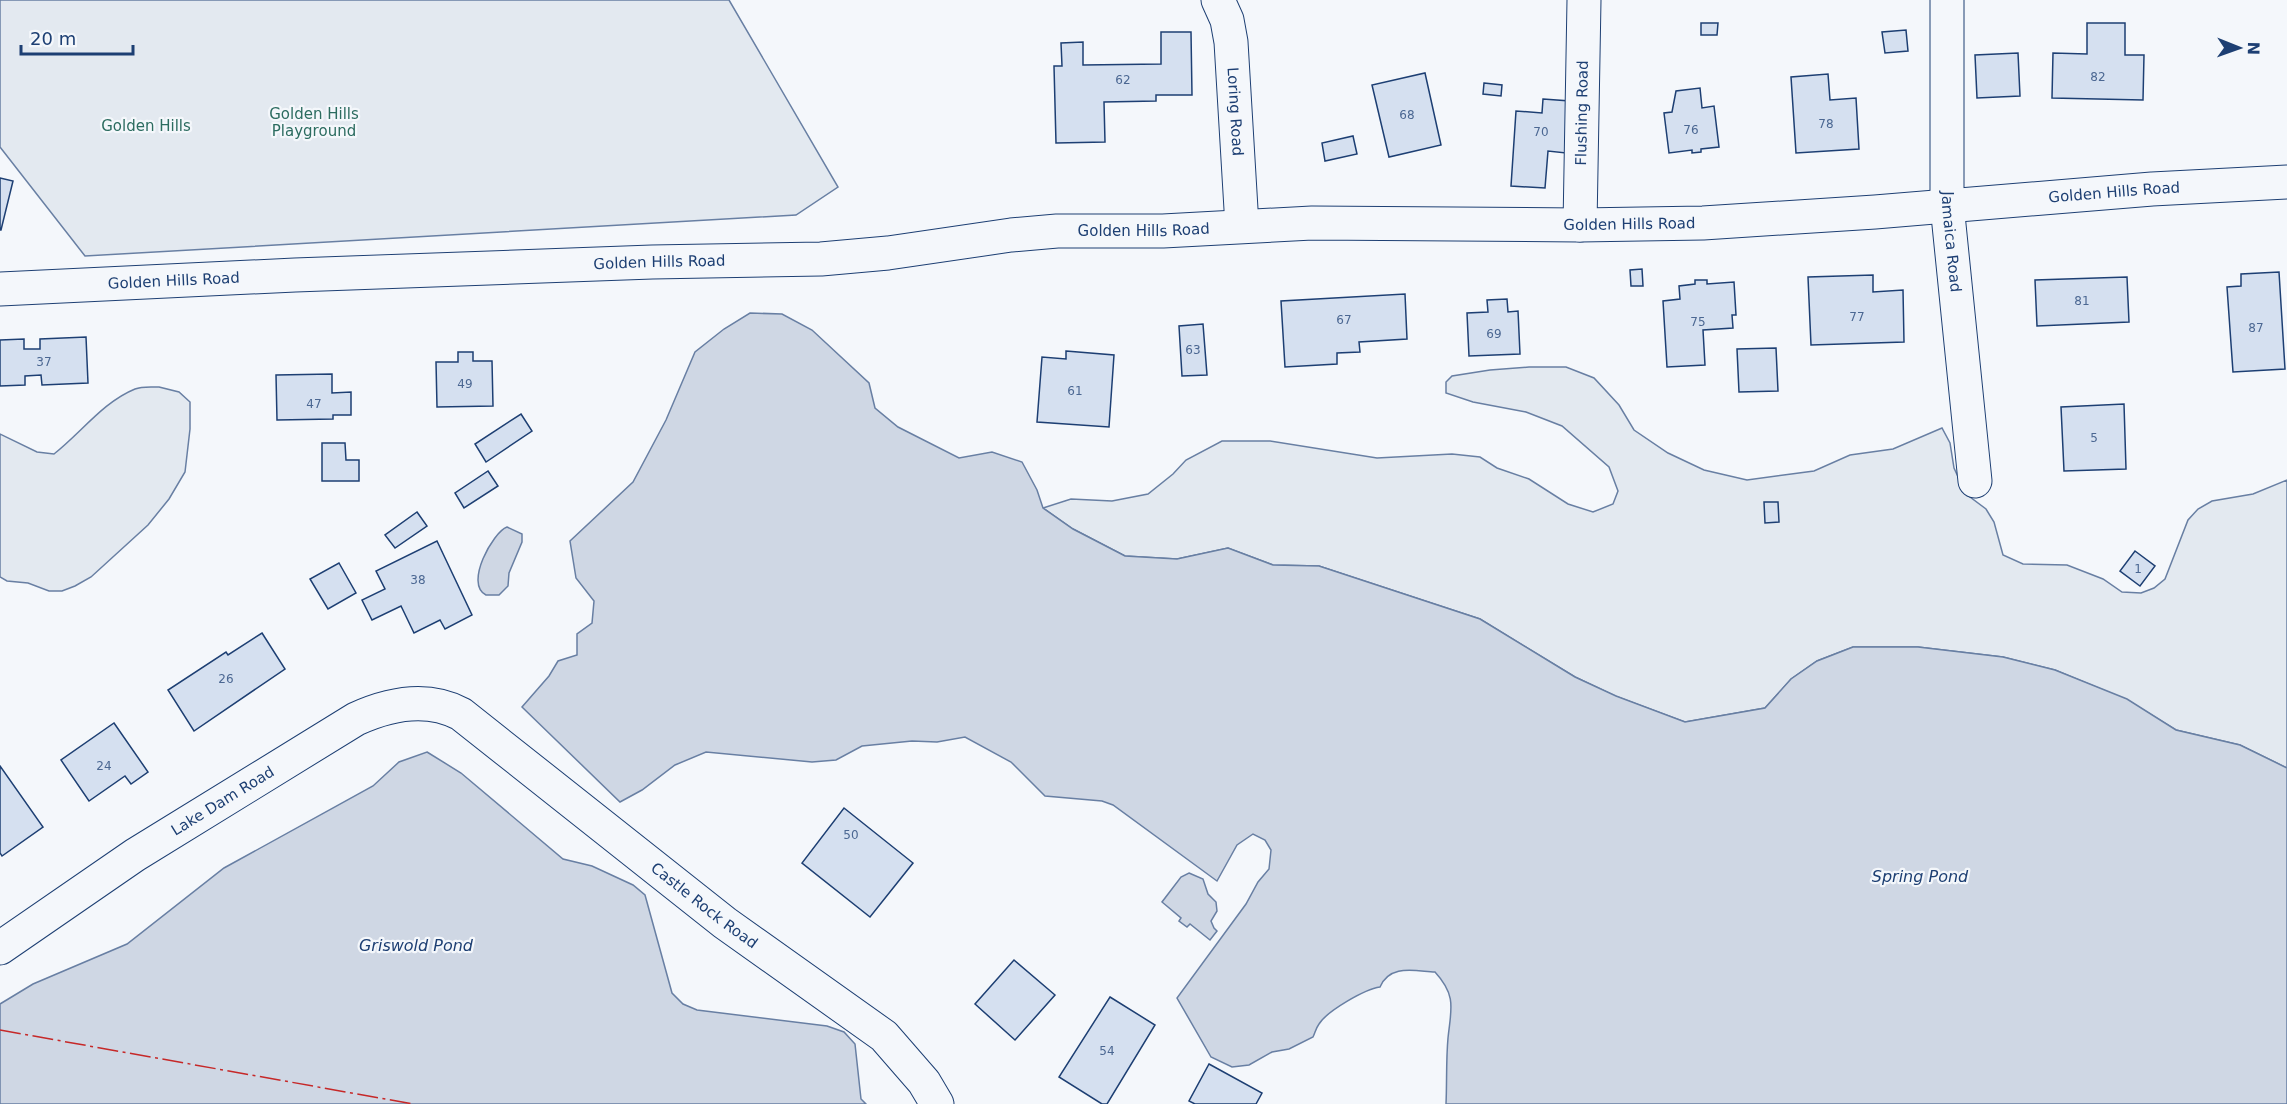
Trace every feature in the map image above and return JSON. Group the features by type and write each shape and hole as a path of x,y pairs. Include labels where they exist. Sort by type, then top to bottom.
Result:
{"street":[{"name":"Loring Road","path":"1218,0 1227,20 1232,42 1242,226"},
{"name":"Flushing Road","path":"1580,225 1584,0"},
{"name":"Jamaica Road","path":"1947,0 1947,206 1976,481"},
{"name":"Golden Hills Road","path":"0,290 378,272 652,262 821,259 888,253 1057,231 1163,231 1312,223 1580,225 1703,223 1801,218 2152,189 2287,182"},
{"name":"Lake Dam Road","path":"0,948 135,855 356,719 391,707 417,703 445,707 461,714"},
{"name":"Castle Rock Road","path":"461,714 725,923 884,1036 924,1082 937,1104"}],"green space":[{"name":"Golden Hills","path":"0,0 729,0 838,187 796,215 85,256 0,147"},
{"path":"1529,367 1566,367 1594,378 1619,405 1634,430 1668,453 1704,470 1747,480 1814,471 1850,455 1893,449 1942,428 1950,443 1954,468 1966,494 1986,509 1994,522 2003,555 2023,564 2067,565 2103,579 2122,592 2141,593 2154,588 2165,579 2188,520 2198,509 2212,501 2253,494 2287,480 2287,768 2240,745 2176,730 2127,700 2055,670 2003,657 1918,647 1853,647 1817,661 1791,679 1765,708 1685,722 1615,696 1575,677 1480,619 1319,566 1273,565 1228,548 1177,559 1125,556 1073,529 1043,508 1071,499 1112,501 1148,494 1186,460 1222,441 1270,441 1377,458 1452,454 1480,457 1497,468 1529,479 1568,504 1593,512 1613,504 1618,491 1609,467 1562,426 1526,412 1473,402 1446,393 1446,382 1452,376"},
{"path":"141,387 159,387 179,392 190,402 190,429 185,472 169,499 148,525 91,577 62,591 49,591 28,583 7,581 0,577 0,434 37,452 54,454 102,410 123,395"}],"water":[{"name":"Spring Pond","path":"750,313 782,314 812,330 869,383 875,408 898,427 959,458 992,452 1022,462 1037,490 1043,508 1073,529 1125,556 1177,559 1228,548 1273,565 1319,566 1480,619 1575,677 1616,696 1685,722 1765,708 1791,679 1817,661 1853,647 1918,647 2003,657 2055,670 2127,699 2176,730 2240,745 2287,768 2287,1104 1446,1104 1450,996 1435,972 1411,970 1403,970 1390,975 1380,987 1365,992 1338,1007 1323,1019 1313,1037 1289,1049 1272,1052 1249,1065 1232,1067 1211,1057 1177,998 1269,869 1271,850 1265,840 1253,834 1237,845 1217,881 1113,805 1102,801 1045,796 1011,762 965,737 937,742 912,741 862,746 836,760 812,762 706,752 675,765 642,790 620,802 522,707 549,676 558,661 577,655 577,634 592,623 594,601 576,578 570,541 633,482 666,420 695,352 724,329"},
{"path":"507,527 522,534 522,542 509,573 508,586 499,595 486,595 480,589 479,570 488,548"},
{"name":"Griswold Pond","path":"427,752 461,773 563,859 592,866 633,885 645,895 672,993 683,1004 697,1010 827,1026 844,1032 855,1044 861,1099 866,1104 0,1104 0,1004 33,984 127,944 224,868 373,786 399,762"},
{"path":"1189,873 1203,879 1208,894 1216,902 1217,911 1211,921 1217,931 1210,940 1190,924 1187,927 1179,921 1181,918 1162,902 1181,877"}],"building":[{"path":"1701,23 1718,23 1717,35 1701,35"},
{"path":"2087,23 2125,23 2125,55 2144,55 2143,100 2052,98 2053,53 2087,54"},
{"path":"1906,30 1908,51 1885,53 1882,32"},
{"path":"1161,32 1191,32 1192,95 1156,95 1156,101 1104,102 1105,142 1056,143 1054,66 1062,66 1061,43 1083,42 1083,65 1161,64"},
{"path":"2018,53 2020,96 1977,98 1975,55"},
{"path":"1425,73 1441,145 1389,157 1372,85"},
{"path":"1828,74 1830,100 1856,98 1859,149 1796,153 1791,77"},
{"path":"1484,83 1502,85 1501,96 1483,94"},
{"path":"1700,88 1702,108 1714,106 1719,147 1701,149 1701,152 1692,153 1692,150 1669,153 1664,113 1672,112 1676,91"},
{"path":"1543,99 1570,101 1566,153 1548,151 1545,188 1511,186 1516,111 1542,113"},
{"path":"1353,136 1357,154 1325,161 1322,143"},
{"path":"0,178 13,181 1,230 0,230"},
{"path":"1642,269 1643,286 1631,286 1630,270"},
{"path":"2279,272 2285,369 2233,372 2227,287 2241,286 2241,274"},
{"path":"1873,275 1873,292 1903,290 1904,342 1811,345 1808,277"},
{"path":"2127,277 2129,322 2037,326 2035,280"},
{"path":"1695,280 1707,280 1707,284 1734,282 1736,315 1732,315 1733,328 1703,330 1705,365 1667,367 1663,301 1680,299 1679,286 1695,284"},
{"path":"1405,294 1407,339 1359,342 1360,352 1337,353 1337,364 1285,367 1281,301"},
{"path":"1507,299 1508,312 1518,311 1520,354 1469,356 1467,313 1488,312 1487,300"},
{"path":"1203,324 1207,375 1182,376 1179,326"},
{"path":"86,337 88,383 42,385 41,375 25,376 25,385 0,386 0,340 24,339 24,349 40,349 40,339"},
{"path":"1776,348 1778,391 1739,392 1737,349"},
{"path":"1066,351 1114,355 1109,427 1037,422 1042,357 1066,359"},
{"path":"458,352 473,352 473,361 492,361 493,406 437,407 436,362 458,362"},
{"path":"332,374 332,393 351,392 351,415 333,415 333,419 277,420 276,375"},
{"path":"2124,404 2126,469 2064,471 2061,407"},
{"path":"521,414 532,431 486,462 475,444"},
{"path":"322,443 345,443 346,460 359,460 359,481 322,481"},
{"path":"488,471 498,486 464,508 455,493"},
{"path":"1764,502 1778,502 1779,522 1765,523"},
{"path":"417,512 427,526 395,548 385,535"},
{"path":"437,541 472,615 445,629 440,620 414,633 401,606 372,620 362,600 385,589 376,571"},
{"path":"2135,551 2155,566 2140,586 2120,571"},
{"path":"339,563 356,593 328,609 310,579"},
{"path":"262,633 285,669 194,731 168,690 226,652 228,655"},
{"path":"114,723 148,772 131,784 125,776 89,801 61,760"},
{"path":"0,766 43,827 2,856 0,853"},
{"path":"844,808 913,863 870,917 802,863"},
{"path":"1014,960 1055,995 1015,1040 975,1004"},
{"path":"1110,997 1155,1025 1107,1104 1102,1104 1059,1077"},
{"path":"1209,1064 1262,1093 1256,1104 1195,1104 1189,1101"}],"power":[{"path":"0,1030 413,1104"}],"park label":[{"name":"Golden Hills Playground","path":"314,122"}]}
